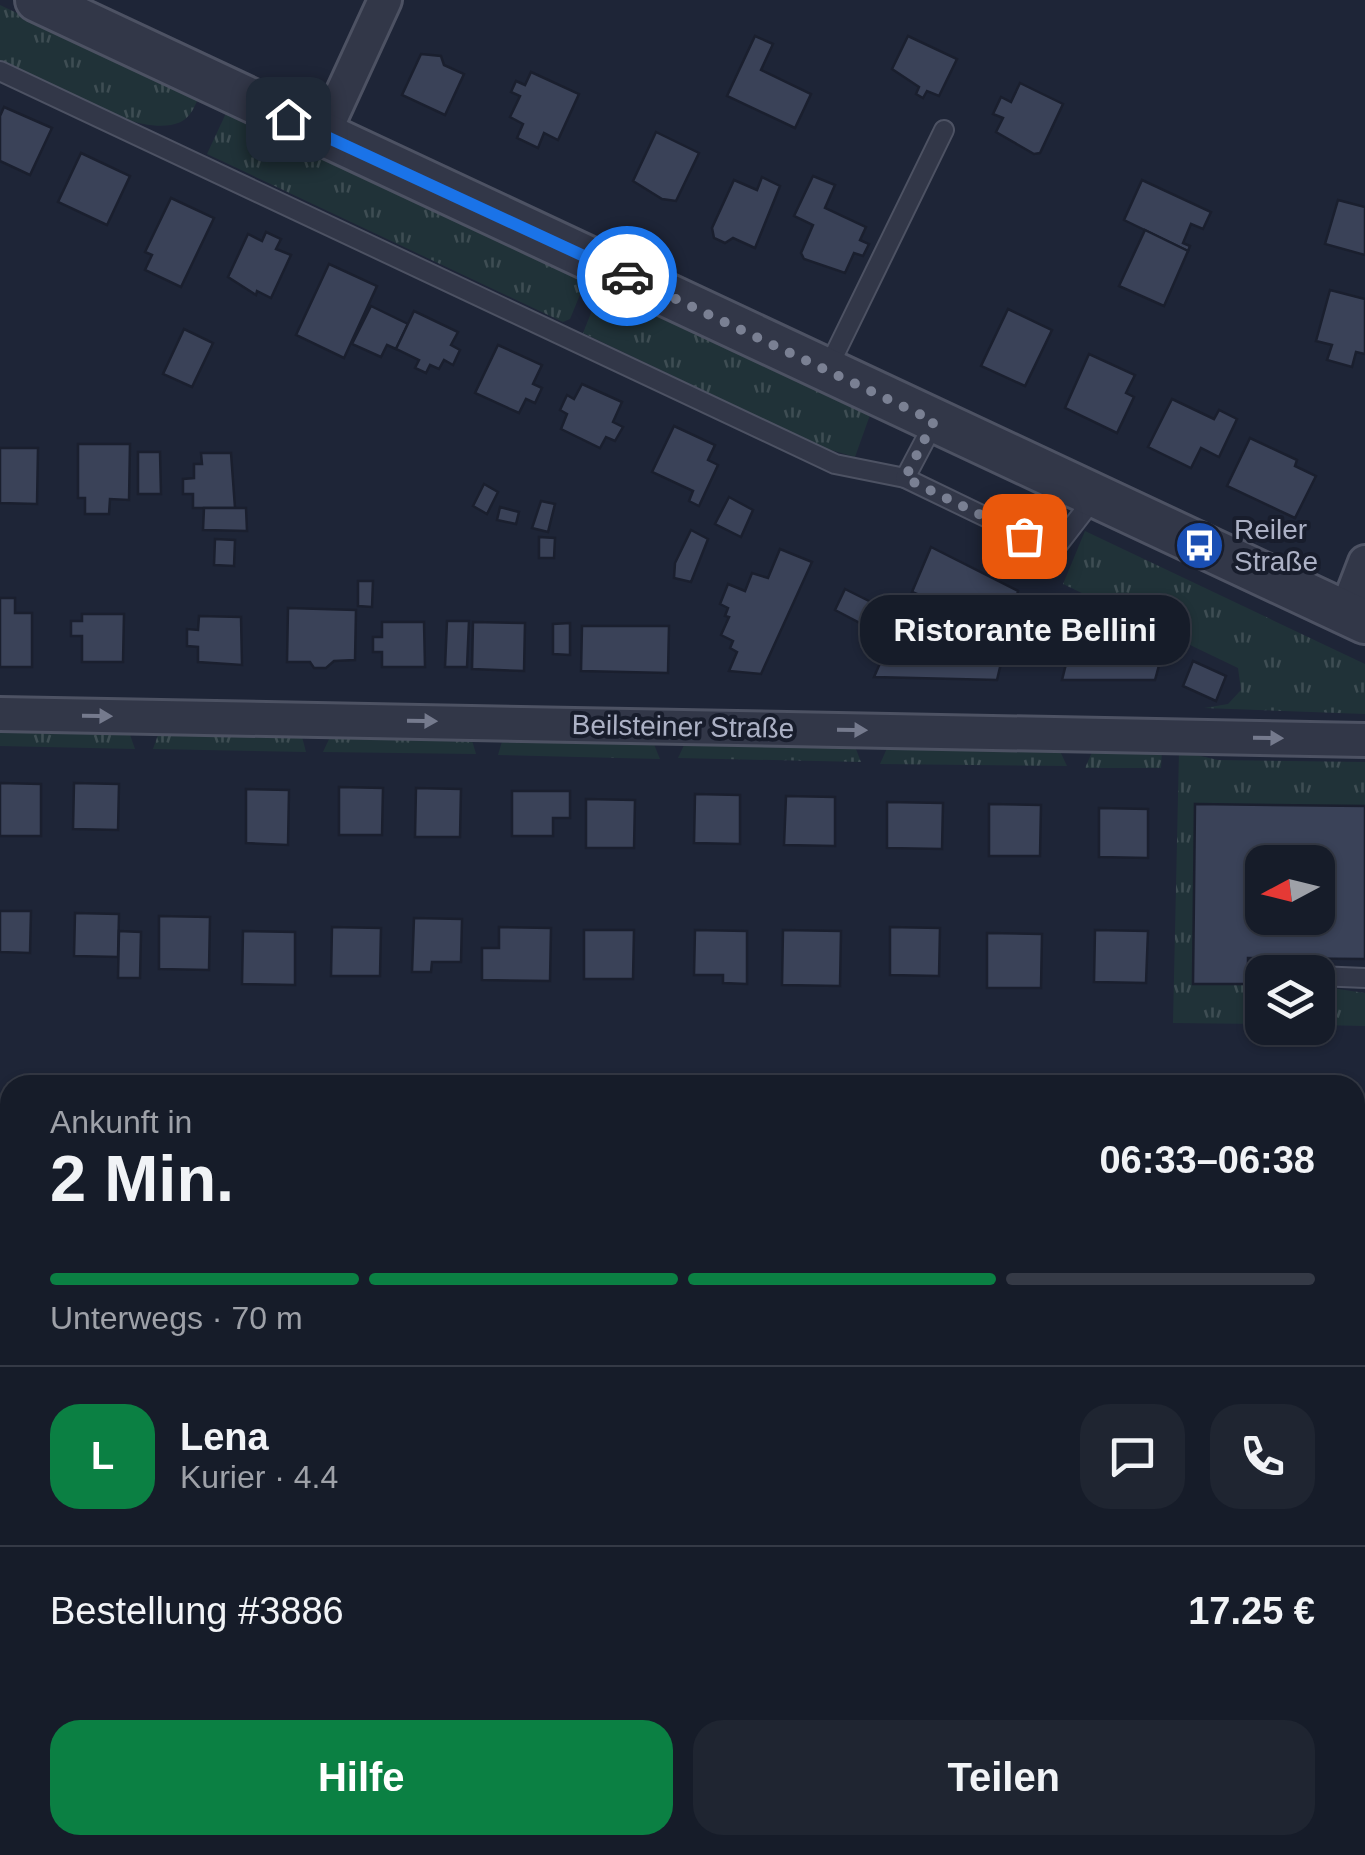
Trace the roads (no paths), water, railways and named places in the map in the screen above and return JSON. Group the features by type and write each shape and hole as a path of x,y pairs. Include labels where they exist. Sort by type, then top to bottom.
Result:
{"street":[{"path":"37,0 1355,618 1365,562"},
{"path":"323,135 385,0"},
{"name":"Beilsteiner Straße","path":"0,714 1365,740"}],"lane":[{"path":"0,71 836,464 905,478 1054,550 1095,496"},
{"path":"827,370 944,130"},
{"path":"905,478 934,421"},
{"path":"1335,977 1365,978"}],"place":[{"name":"Ristorante Bellini","path":"1024,536"},
{"name":"Reiler Straße","path":"1199,545"}]}
